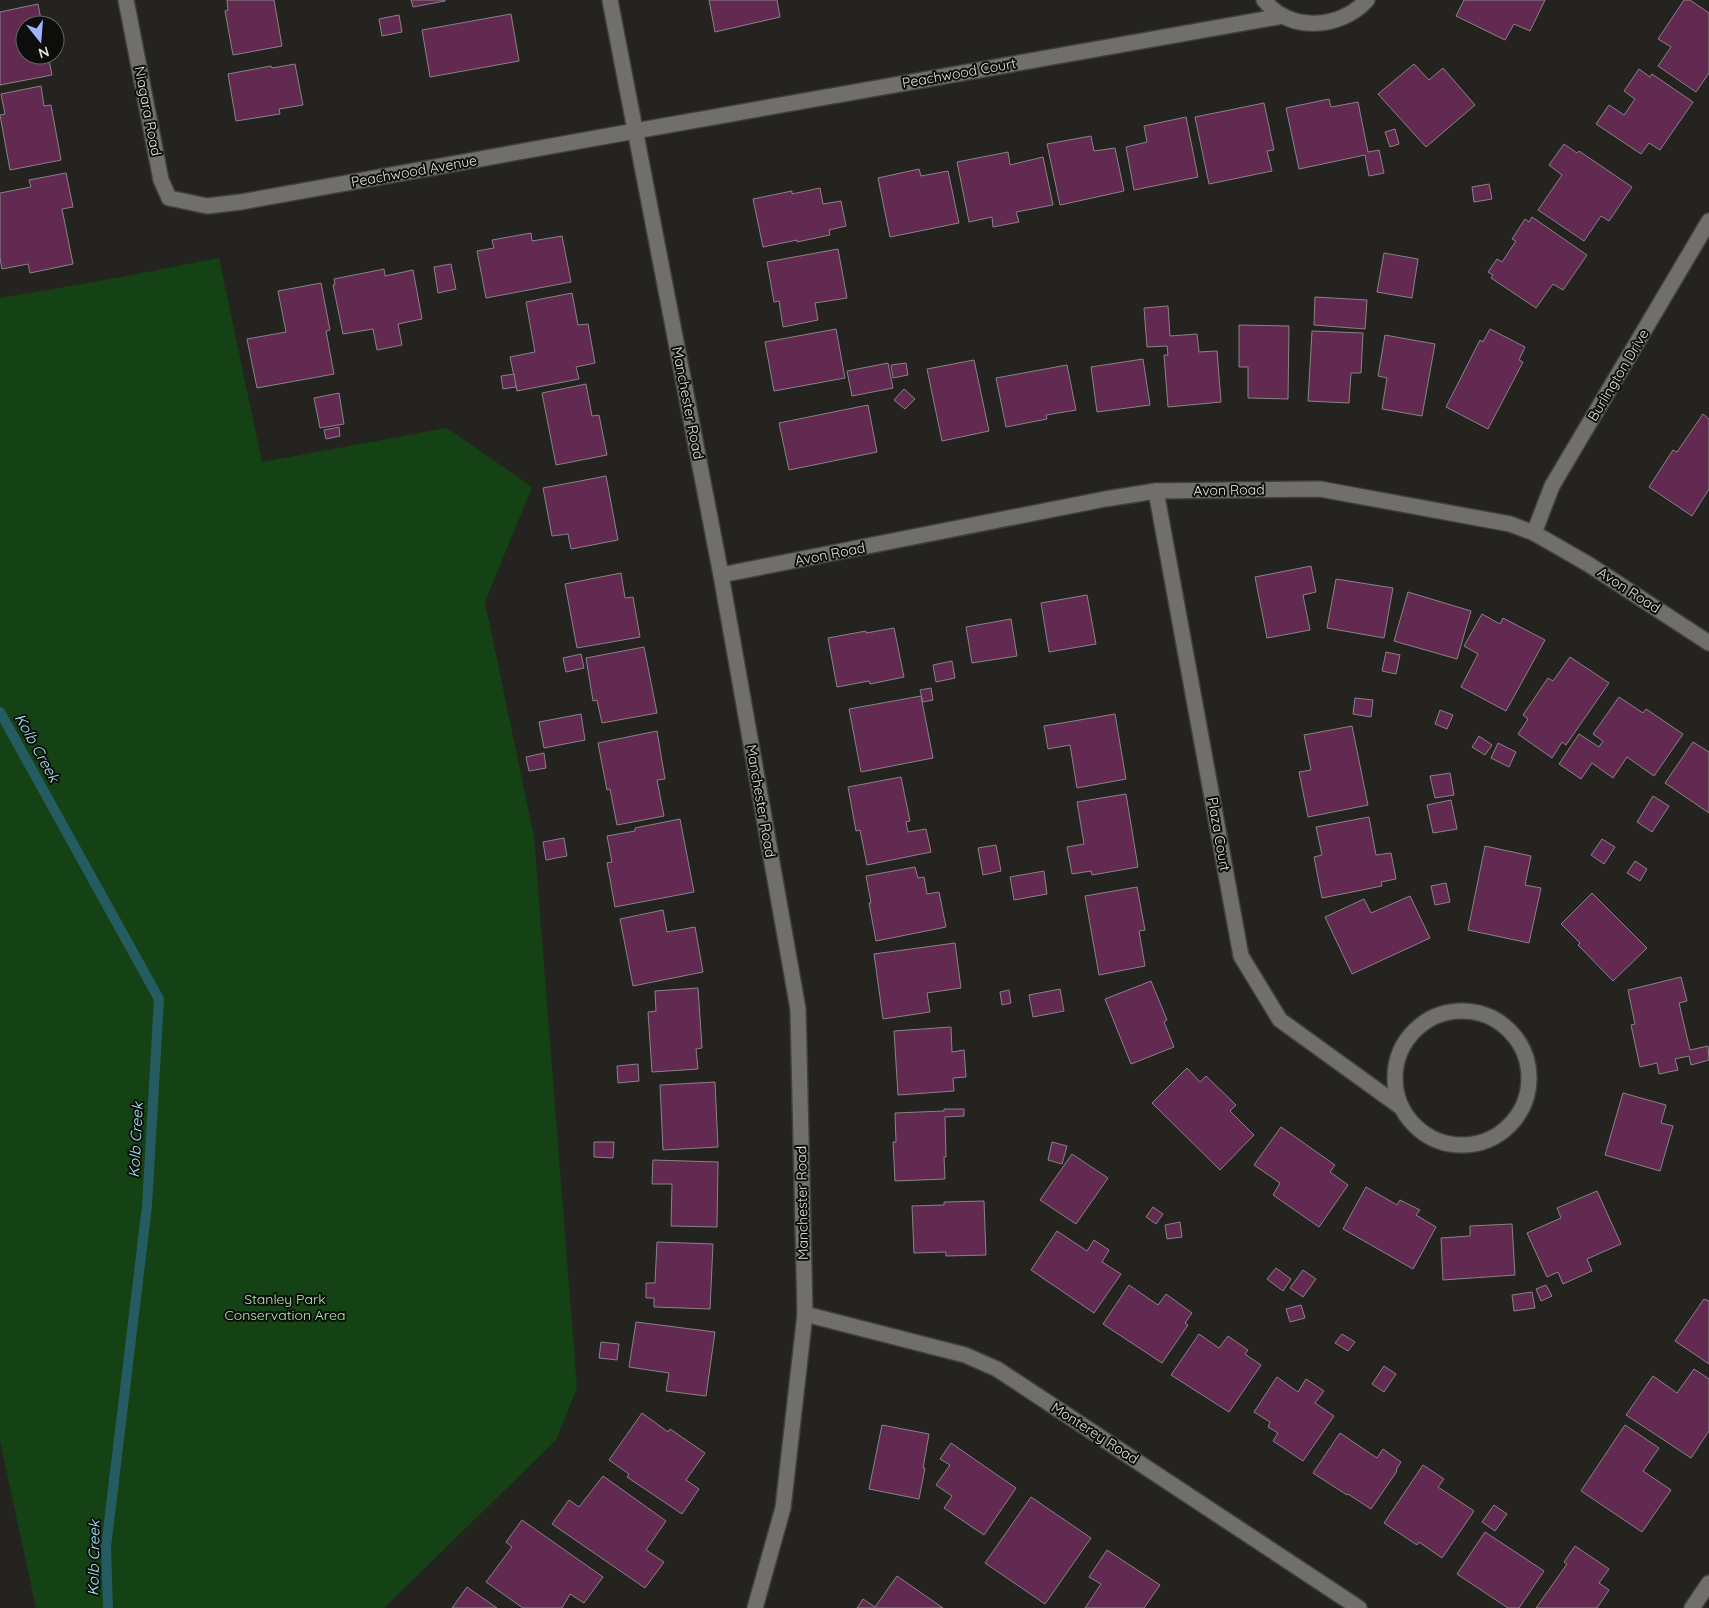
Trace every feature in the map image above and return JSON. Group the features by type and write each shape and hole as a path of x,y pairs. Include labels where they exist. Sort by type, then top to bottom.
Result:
{"street":[{"name":"Niagara Road","path":"126,0 161,180 169,198 193,203"},
{"name":"Manchester Road","path":"610,0 722,575 798,1009 805,1314 783,1508 755,1608"},
{"name":"Peachwood Court","path":"1264,0 1268,6 1283,16 1308,24 1332,22 1345,17 1367,0"},
{"name":"Peachwood Court","path":"634,131 1283,16"},
{"name":"Peachwood Avenue","path":"193,203 207,206 241,202 634,131"},
{"name":"Burlington Drive","path":"1534,533 1552,486 1709,221"},
{"name":"Avon Road","path":"722,575 1106,499 1156,491 1320,489 1510,524 1534,533 1588,564 1709,643"},
{"name":"Plaza Court","path":"1156,491 1241,956 1280,1020 1402,1108 1415,1126 1443,1142 1466,1145 1480,1143 1510,1126 1525,1104 1530,1078 1521,1044 1501,1022 1480,1012 1465,1010 1441,1014 1428,1020 1410,1035 1398,1056 1395,1086 1402,1108"},
{"name":"Monterey Road","path":"805,1314 965,1354 997,1369 1359,1608"},
{"path":"1692,1608 1709,1583"}],"green space":[{"name":"Stanley Park Conservation Area","path":"219,258 262,462 447,428 532,487 485,602 534,837 577,1388 556,1440 384,1608 36,1608 0,1441 0,298"}],"building":[{"path":"227,0 274,0 282,46 233,55 225,11 228,10"},
{"path":"411,0 445,0 445,1 413,7"},
{"path":"709,0 777,0 780,17 715,32"},
{"path":"1464,0 1545,0 1530,31 1514,24 1505,40 1456,16"},
{"path":"1684,0 1690,0 1709,13 1709,73 1696,92 1658,66 1671,47 1658,39"},
{"path":"38,4 40,15 15,15 15,65 50,65 52,75 0,85 0,12"},
{"path":"511,14 519,61 430,77 422,30"},
{"path":"399,15 402,32 382,36 379,19"},
{"path":"295,64 303,105 279,109 280,114 236,121 228,74 271,66 272,68"},
{"path":"1414,64 1429,80 1443,68 1475,105 1426,147 1378,94"},
{"path":"1639,69 1650,77 1652,74 1693,102 1660,150 1649,143 1641,154 1596,124 1609,105 1624,115 1635,99 1624,91"},
{"path":"41,86 44,106 51,105 61,160 10,170 0,115 5,114 1,94"},
{"path":"1329,99 1331,107 1358,102 1368,152 1379,150 1384,173 1369,176 1365,155 1299,169 1286,108"},
{"path":"1264,103 1274,150 1267,151 1272,171 1209,184 1195,117"},
{"path":"1186,117 1198,177 1134,190 1126,147 1147,142 1144,126"},
{"path":"1395,129 1399,144 1390,147 1385,132"},
{"path":"1091,136 1094,151 1115,148 1124,191 1060,205 1047,144"},
{"path":"1564,144 1577,153 1579,151 1632,187 1609,221 1601,216 1584,241 1538,210 1562,175 1549,165"},
{"path":"1008,152 1010,165 1043,157 1053,205 1016,212 1019,222 993,227 992,217 969,222 957,162"},
{"path":"919,169 921,176 948,171 959,223 890,237 878,178"},
{"path":"66,173 73,207 62,209 73,264 30,273 28,264 2,269 0,258 0,193 31,187 29,180"},
{"path":"1489,184 1492,199 1474,202 1472,187"},
{"path":"820,188 823,204 841,201 846,226 829,230 830,235 763,247 753,199 792,191 792,194"},
{"path":"1532,217 1587,255 1563,290 1553,284 1536,308 1491,278 1493,275 1488,272 1497,259 1502,262 1516,241 1512,239 1525,219 1529,222"},
{"path":"531,233 532,241 562,236 571,282 486,298 477,251 494,248 492,240"},
{"path":"838,249 847,298 815,303 818,320 783,327 779,301 774,302 767,262"},
{"path":"1384,253 1418,259 1412,298 1377,292"},
{"path":"451,264 456,289 438,293 434,267"},
{"path":"384,269 385,276 413,270 422,319 398,324 402,345 377,350 373,329 343,334 333,285 335,285 334,279"},
{"path":"321,283 330,330 326,331 334,374 257,388 247,339 286,332 278,291"},
{"path":"572,293 578,325 588,324 595,363 576,367 579,379 517,391 510,357 535,352 526,302"},
{"path":"1315,297 1367,300 1365,329 1314,325"},
{"path":"1168,306 1170,336 1197,334 1199,352 1217,351 1221,402 1168,407 1164,355 1168,355 1167,346 1147,347 1144,308"},
{"path":"1239,325 1289,326 1288,399 1248,398 1248,367 1239,367"},
{"path":"836,329 845,378 774,391 765,342"},
{"path":"1490,329 1525,347 1519,360 1523,362 1488,429 1446,407 1480,340 1483,342"},
{"path":"1312,331 1363,333 1361,373 1351,373 1349,403 1308,401"},
{"path":"1385,335 1435,344 1422,416 1382,409 1387,378 1378,376"},
{"path":"1143,359 1150,405 1097,412 1091,367"},
{"path":"974,360 989,431 942,441 927,369"},
{"path":"888,363 893,388 852,396 847,371"},
{"path":"906,363 908,375 893,378 891,365"},
{"path":"1067,365 1076,410 1046,415 1047,419 1006,427 996,378"},
{"path":"514,374 516,387 503,389 501,376"},
{"path":"586,384 592,416 599,415 607,455 556,465 542,393"},
{"path":"904,389 915,399 905,409 894,400"},
{"path":"339,393 344,424 320,428 314,398"},
{"path":"868,405 877,452 789,470 779,423"},
{"path":"1703,414 1709,419 1709,489 1692,516 1649,487 1673,450 1677,452"},
{"path":"339,427 340,436 326,439 324,430"},
{"path":"606,476 618,540 571,549 568,534 552,536 543,488"},
{"path":"1311,566 1316,592 1303,595 1310,630 1267,638 1255,577"},
{"path":"621,573 625,598 633,597 640,637 577,648 565,584"},
{"path":"1336,579 1393,588 1384,638 1327,628"},
{"path":"1408,592 1471,611 1457,659 1394,641"},
{"path":"1087,595 1096,644 1049,652 1041,603"},
{"path":"1482,614 1500,624 1503,618 1545,640 1506,711 1461,687 1478,654 1464,646"},
{"path":"1011,619 1017,656 972,663 966,627"},
{"path":"894,628 904,677 870,684 869,681 837,687 828,638"},
{"path":"644,647 657,713 602,723 597,700 593,701 586,658"},
{"path":"1386,652 1400,655 1396,674 1382,671"},
{"path":"581,654 584,668 566,672 563,658"},
{"path":"1570,657 1609,683 1566,745 1562,742 1552,758 1518,734 1528,719 1523,715 1548,678 1553,681"},
{"path":"952,661 955,678 936,682 933,665"},
{"path":"931,688 933,700 923,702 920,690"},
{"path":"921,696 933,758 861,772 849,709"},
{"path":"1619,697 1643,713 1646,709 1683,734 1654,776 1627,757 1613,778 1592,763 1581,779 1559,764 1579,734 1599,747 1603,741 1593,734"},
{"path":"1355,698 1373,700 1371,717 1353,714"},
{"path":"1440,710 1453,715 1447,729 1435,724"},
{"path":"581,714 585,740 544,748 539,722"},
{"path":"1115,714 1126,779 1077,788 1070,745 1048,749 1044,726"},
{"path":"1352,726 1368,805 1308,817 1299,772 1311,770 1304,735"},
{"path":"657,731 665,779 657,780 664,816 617,825 610,789 607,790 598,743"},
{"path":"1479,736 1492,745 1485,755 1472,747"},
{"path":"1693,742 1709,752 1709,813 1665,783"},
{"path":"1498,743 1516,752 1509,767 1491,758"},
{"path":"544,753 546,768 529,771 526,757"},
{"path":"1450,773 1454,795 1435,798 1430,776"},
{"path":"901,777 910,821 906,822 908,832 926,829 931,852 867,865 860,830 856,831 848,787"},
{"path":"1126,794 1138,867 1092,875 1091,871 1072,874 1067,847 1084,844 1077,802"},
{"path":"1653,796 1669,806 1652,832 1637,822"},
{"path":"1451,800 1457,829 1433,833 1427,805"},
{"path":"1369,817 1376,855 1391,853 1396,879 1381,882 1382,886 1322,898 1314,857 1322,855 1316,827"},
{"path":"680,819 694,892 615,907 607,863 612,862 607,836"},
{"path":"564,838 567,856 546,860 543,842"},
{"path":"1602,839 1615,847 1604,864 1591,855"},
{"path":"996,845 1001,871 983,875 978,848"},
{"path":"1485,846 1531,856 1525,885 1541,888 1529,943 1468,930"},
{"path":"1635,861 1647,869 1640,881 1627,873"},
{"path":"915,867 918,878 924,877 927,894 939,892 946,927 876,941 866,876"},
{"path":"1044,871 1047,894 1014,900 1010,877"},
{"path":"1446,883 1450,902 1435,905 1431,886"},
{"path":"1137,887 1145,930 1139,931 1145,966 1099,975 1085,896"},
{"path":"1592,893 1647,948 1613,981 1578,945 1580,943 1561,924"},
{"path":"1410,896 1430,938 1352,974 1325,917 1364,899 1371,913"},
{"path":"663,910 667,932 695,927 703,972 633,986 620,919"},
{"path":"955,943 961,988 927,993 930,1012 883,1019 874,954"},
{"path":"1681,977 1687,1001 1679,1003 1690,1050 1708,1046 1709,1060 1691,1065 1689,1056 1675,1059 1678,1070 1659,1074 1657,1063 1640,1067 1631,1025 1635,1024 1628,990"},
{"path":"1151,981 1167,1020 1164,1022 1174,1047 1131,1064 1105,999"},
{"path":"698,988 702,1048 696,1049 698,1069 652,1072 648,1012 656,1011 655,991"},
{"path":"1060,989 1064,1011 1033,1017 1029,995"},
{"path":"1009,990 1011,1003 1002,1005 1000,992"},
{"path":"951,1027 952,1052 964,1050 966,1077 953,1078 954,1091 898,1095 894,1031"},
{"path":"638,1064 639,1081 618,1083 617,1066"},
{"path":"1187,1068 1200,1082 1206,1076 1236,1105 1230,1111 1254,1135 1220,1170 1152,1103"},
{"path":"715,1082 718,1147 663,1150 660,1085"},
{"path":"1623,1093 1666,1105 1661,1123 1673,1126 1660,1171 1605,1155"},
{"path":"944,1109 964,1109 964,1116 945,1117 945,1179 895,1181 893,1142 896,1142 895,1113 944,1111"},
{"path":"1281,1127 1335,1165 1330,1172 1348,1185 1319,1227 1273,1195 1280,1183 1254,1165"},
{"path":"594,1142 614,1142 613,1158 594,1157"},
{"path":"1052,1142 1067,1146 1062,1164 1048,1160"},
{"path":"1072,1154 1108,1178 1076,1224 1040,1200"},
{"path":"653,1160 718,1162 717,1227 671,1226 672,1184 652,1184"},
{"path":"1366,1187 1397,1205 1400,1200 1420,1210 1416,1215 1436,1227 1413,1269 1343,1229"},
{"path":"1597,1191 1621,1244 1587,1259 1592,1271 1563,1284 1558,1272 1547,1277 1527,1233 1561,1218 1557,1208"},
{"path":"984,1201 986,1255 946,1256 946,1252 914,1253 912,1206 944,1205 944,1202"},
{"path":"1153,1207 1163,1214 1156,1224 1146,1217"},
{"path":"1180,1222 1182,1237 1167,1239 1165,1225"},
{"path":"1512,1224 1515,1275 1443,1280 1441,1238 1470,1236 1470,1226"},
{"path":"1057,1231 1087,1251 1094,1240 1109,1250 1102,1262 1121,1274 1094,1313 1031,1270"},
{"path":"657,1242 713,1244 710,1309 654,1307 654,1298 646,1298 646,1283 655,1283"},
{"path":"1276,1268 1291,1279 1283,1291 1267,1279"},
{"path":"1303,1270 1316,1279 1303,1297 1290,1288"},
{"path":"1129,1285 1158,1305 1166,1294 1192,1313 1185,1323 1188,1325 1162,1363 1103,1324"},
{"path":"1546,1285 1552,1296 1541,1301 1536,1289"},
{"path":"1532,1292 1535,1308 1514,1311 1512,1295"},
{"path":"1704,1299 1709,1301 1709,1364 1675,1341"},
{"path":"1301,1305 1305,1318 1290,1322 1286,1309"},
{"path":"636,1322 715,1332 706,1396 666,1391 669,1373 629,1367"},
{"path":"1199,1334 1219,1348 1228,1336 1248,1350 1245,1354 1261,1365 1229,1412 1171,1375"},
{"path":"1342,1334 1355,1342 1348,1351 1335,1343"},
{"path":"601,1342 619,1344 617,1360 599,1358"},
{"path":"1384,1366 1396,1374 1384,1392 1372,1384"},
{"path":"1694,1369 1709,1379 1709,1431 1691,1458 1626,1415 1653,1376 1677,1393"},
{"path":"1277,1377 1298,1392 1306,1379 1324,1391 1315,1403 1334,1416 1303,1461 1273,1441 1278,1433 1268,1427 1270,1422 1254,1412"},
{"path":"642,1413 668,1432 670,1429 705,1453 686,1480 699,1489 682,1514 627,1477 629,1474 609,1460"},
{"path":"882,1425 929,1434 919,1499 869,1489"},
{"path":"1625,1425 1659,1448 1643,1471 1671,1490 1642,1532 1581,1491"},
{"path":"1340,1433 1377,1458 1383,1449 1401,1462 1371,1509 1313,1473"},
{"path":"951,1443 1016,1488 984,1535 944,1508 952,1496 936,1485 950,1465 940,1459"},
{"path":"1423,1465 1444,1479 1438,1487 1474,1511 1442,1558 1419,1542 1417,1545 1384,1523"},
{"path":"603,1476 666,1521 646,1550 664,1562 645,1588 552,1524 569,1500 579,1507"},
{"path":"1031,1497 1091,1538 1045,1604 985,1563"},
{"path":"1494,1505 1507,1514 1495,1531 1482,1522"},
{"path":"522,1520 603,1577 584,1603 570,1594 562,1608 523,1608 486,1582 512,1547 506,1542"},
{"path":"1485,1532 1544,1571 1519,1608 1508,1608 1457,1574"},
{"path":"1575,1546 1609,1569 1599,1583 1609,1590 1597,1608 1536,1608 1567,1564 1564,1562"},
{"path":"1107,1550 1160,1585 1144,1608 1085,1608 1101,1584 1089,1577"},
{"path":"897,1576 943,1608 857,1608 863,1599 875,1607"},
{"path":"467,1587 497,1608 452,1608"}],"waterway":[{"name":"Kolb Creek","path":"0,712 159,999 147,1206 106,1547 108,1608"}]}
